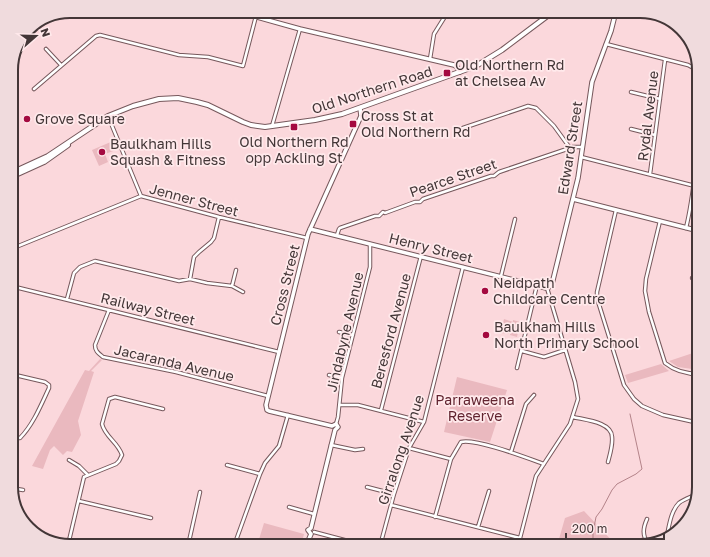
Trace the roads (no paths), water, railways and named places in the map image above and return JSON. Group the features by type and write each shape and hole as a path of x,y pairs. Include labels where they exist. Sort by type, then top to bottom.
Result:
{"main road":[{"name":"Old Northern Road","path":"18,170 40,161 108,116 149,101 178,98 208,105 251,125 272,126 328,118 476,66 492,57 545,18"},
{"name":"Old Northern Road","path":"18,174 44,162 70,144 72,140"}],"street":[{"path":"34,89 94,37 100,35 179,55 208,57 243,66 255,18"},
{"path":"263,18 300,29 454,65 460,72"},
{"path":"430,59 434,34 444,18"},
{"name":"Edward Street","path":"547,288 552,284 573,199 592,82 614,18"},
{"path":"272,126 300,29"},
{"path":"606,44 692,67"},
{"path":"46,49 61,65"},
{"name":"Rydal Avenue","path":"650,174 665,60"},
{"path":"631,92 660,99"},
{"path":"463,128 528,106 532,106 536,108 554,126 570,148"},
{"name":"Cross Street","path":"268,396 310,229 361,116 360,108"},
{"path":"108,116 141,196"},
{"path":"631,129 655,135"},
{"name":"Pearce Street","path":"337,235 340,228 379,216 383,212 386,213 415,202 420,202 423,199 494,176 499,172 576,146 582,147"},
{"path":"581,157 692,185"},
{"name":"Jenner Street","path":"18,246 141,196 219,217 308,238"},
{"path":"573,199 692,229"},
{"path":"686,228 692,205"},
{"path":"616,210 597,292 597,298 624,385 634,399 642,406 663,415 692,421"},
{"path":"190,278 194,257 214,238 219,217"},
{"path":"501,276 516,218"},
{"path":"660,221 646,279 645,292 649,312 665,363 672,369 692,374"},
{"name":"Henry Street","path":"310,229 547,288"},
{"name":"Jindabyne Avenue","path":"334,427 338,417 342,378 370,267 370,244"},
{"name":"Beresford Avenue","path":"381,410 421,256"},
{"path":"67,299 74,273 80,267 95,261 179,281 190,278 207,283 232,286 243,292"},
{"name":"Girralong Avenue","path":"382,539 394,494 409,448 424,422 463,267"},
{"path":"232,286 236,270"},
{"path":"516,368 522,351 537,285"},
{"name":"Railway Street","path":"18,288 279,352"},
{"path":"391,505 520,538 535,481 544,464 570,424 578,403 578,394 547,288"},
{"name":"Jacaranda Avenue","path":"109,310 95,345 98,353 103,357 176,372 268,396"},
{"path":"339,332 353,335"},
{"path":"522,351 544,357 566,350"},
{"path":"329,375 342,378"},
{"path":"18,376 44,382 50,385 44,400 23,434 20,438 18,438"},
{"path":"511,452 526,404 534,395"},
{"path":"268,396 266,406 268,410 334,427 332,445 309,539"},
{"path":"70,539 84,477 116,464 122,455 119,447 105,432 102,424 110,397 163,409"},
{"path":"339,405 358,405 424,422"},
{"path":"237,539 260,474 265,463 279,446 288,416"},
{"path":"573,417 605,425 610,430 613,438 608,462"},
{"path":"435,517 452,459 459,443 463,441 482,444 511,452 544,464"},
{"path":"332,445 355,450 363,449"},
{"path":"409,448 452,459"},
{"path":"68,460 79,466 88,475"},
{"path":"227,466 260,474"},
{"path":"367,487 394,494"},
{"path":"18,489 23,490"},
{"path":"190,539 200,492"},
{"path":"478,527 489,492"},
{"path":"669,530 674,510 679,504 691,497"},
{"path":"79,501 151,518"},
{"path":"289,507 314,514"},
{"path":"645,539 644,532 647,519"},
{"path":"312,531 341,539"}],"waterway":[{"path":"593,539 596,517 612,490 617,484 636,474 642,469 630,414"}],"place":[{"name":"Old Northern Rd at Chelsea Av","path":"447,73"},
{"name":"Grove Square","path":"27,119"},
{"name":"Cross St at Old Northern Rd","path":"353,124"},
{"name":"Old Northern Rd opp Ackling St","path":"294,127"},
{"name":"Baulkham Hills Squash & Fitness","path":"102,152"},
{"name":"Neidpath Childcare Centre","path":"485,291"},
{"name":"Baulkham Hills North Primary School","path":"486,335"}],"park label":[{"name":"Parraweena Reserve","path":"475,408"}]}
